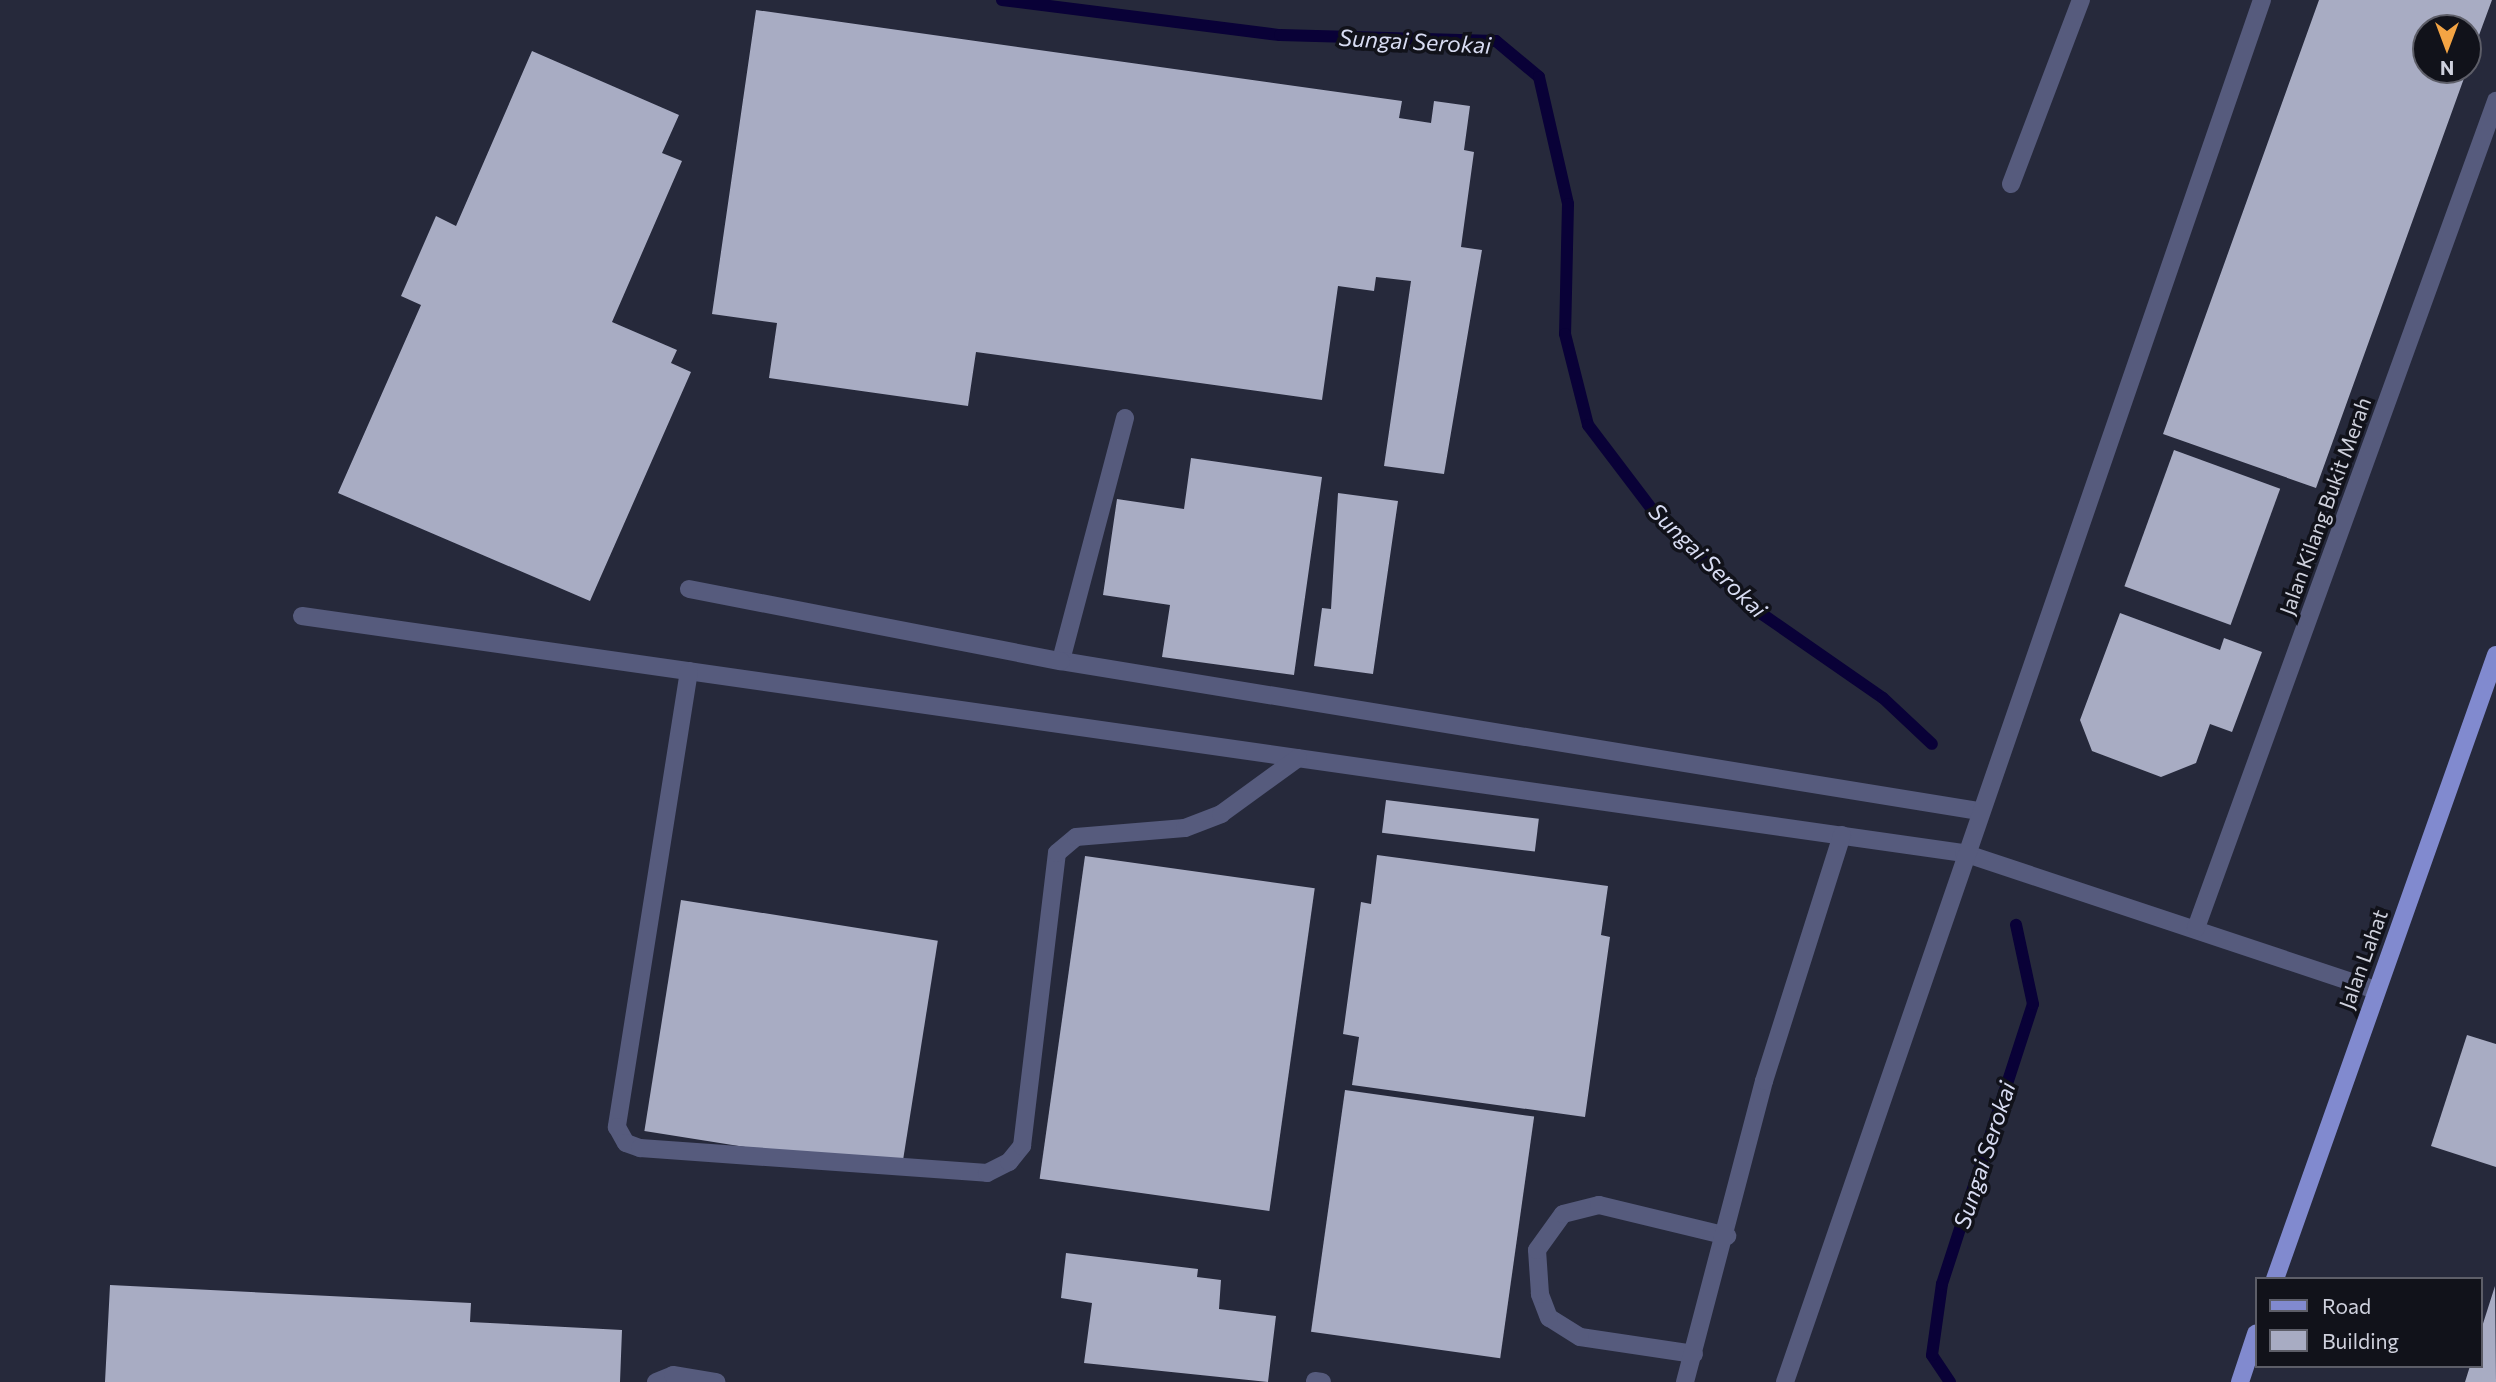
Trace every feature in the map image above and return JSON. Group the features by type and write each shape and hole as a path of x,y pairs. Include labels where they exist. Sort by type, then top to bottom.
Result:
{"main road":[{"name":"Jalan Lahat","path":"2276,1277 2375,990 2496,655"},
{"path":"2240,1382 2254,1340"}],"street":[{"path":"2011,184 2081,0"},
{"path":"1785,1382 1978,811 2262,0"},
{"name":"Jalan Kilang Bukit Merah","path":"2196,928 2496,101"},
{"path":"1061,661 1125,418"},
{"path":"689,589 1061,661 1978,811"},
{"path":"302,616 1964,853 2196,928 2375,990"},
{"path":"689,671 617,1127 626,1143 640,1148 987,1174 1009,1162 1022,1146 1057,853 1076,838 1185,828 1221,814 1298,758"},
{"path":"1685,1382 1727,1236 1764,1081 1842,835"},
{"path":"1694,1354 1580,1337 1549,1318 1540,1294 1537,1250 1563,1214 1599,1205 1727,1236"},
{"path":"656,1382 673,1375 716,1382"}],"building":[{"path":"2319,0 2492,0 2482,27 2482,14 2412,14 2412,84 2462,84 2316,488 2163,434"},
{"path":"756,10 1402,101 1399,118 1431,123 1434,101 1470,106 1464,150 1474,152 1461,247 1482,250 1444,474 1384,466 1411,281 1376,277 1374,291 1338,286 1322,400 976,352 968,406 769,378 777,323 712,314"},
{"path":"532,51 679,115 662,153 682,161 612,322 677,350 671,363 691,372 590,601 338,493 421,305 401,296 436,216 456,226"},
{"path":"2174,450 2280,489 2231,625 2124,586"},
{"path":"1191,458 1322,477 1294,675 1162,657 1170,605 1103,595 1117,499 1184,509"},
{"path":"1338,493 1398,501 1373,674 1314,666 1322,608 1331,609"},
{"path":"2120,613 2220,650 2224,638 2262,652 2232,732 2210,724 2196,763 2161,777 2092,751 2080,720"},
{"path":"1386,800 1539,819 1535,852 1382,833"},
{"path":"1377,855 1608,886 1601,935 1610,937 1585,1117 1352,1085 1359,1037 1343,1034 1361,902 1371,904"},
{"path":"1085,856 1315,888 1269,1211 1040,1179"},
{"path":"681,900 938,941 901,1172 644,1131"},
{"path":"2467,1035 2496,1044 2496,1167 2431,1146"},
{"path":"1345,1090 1534,1117 1500,1358 1311,1332"},
{"path":"1066,1253 1198,1269 1197,1277 1221,1280 1219,1309 1276,1316 1268,1382 1084,1363 1092,1303 1061,1298"},
{"path":"110,1285 471,1303 470,1322 622,1330 620,1382 105,1382"},
{"path":"2495,1286 2496,1382 2465,1382 2469,1368 2482,1368 2482,1327"}],"waterway":[{"name":"Sungai Serokai","path":"1002,0 1280,35 1496,41 1539,77 1568,204 1565,334 1588,425 1660,520 1762,614 1883,698 1932,744"},
{"name":"Sungai Serokai","path":"1950,1382 1932,1355 1942,1284 2033,1004 2016,925"}]}
